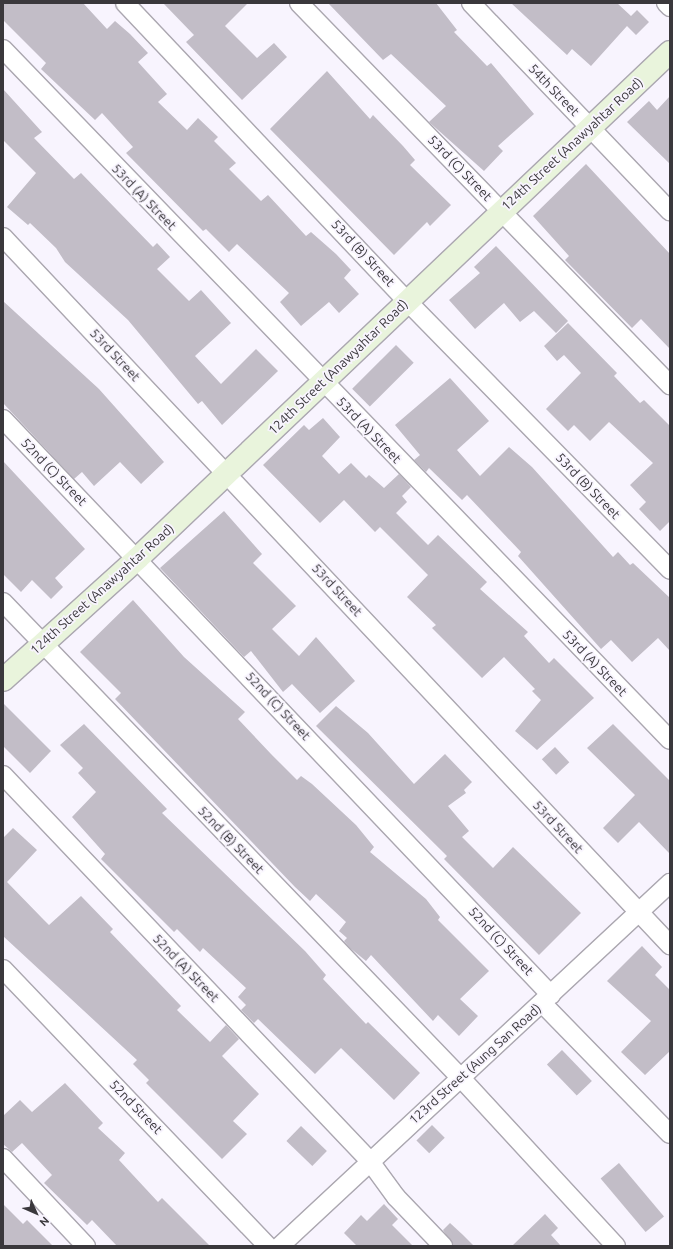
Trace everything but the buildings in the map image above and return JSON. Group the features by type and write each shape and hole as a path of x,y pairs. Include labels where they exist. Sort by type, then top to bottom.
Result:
{"street":[{"name":"53rd (B) Street","path":"125,3 407,301 670,570"},
{"name":"53rd (C) Street","path":"299,3 670,385"},
{"name":"54th Street","path":"471,3 670,211"},
{"path":"666,3 670,7"},
{"name":"53rd (A) Street","path":"3,49 322,382 670,740"},
{"name":"124th Street (Anawyahtar Road)","path":"3,680 42,643 138,558 501,211 670,52"},
{"name":"53rd Street","path":"3,237 227,473 670,945"},
{"name":"52nd (C) Street","path":"3,419 138,558 547,999 670,1134"},
{"name":"52nd (B) Street","path":"3,602 460,1078 616,1246"},
{"name":"52nd (A) Street","path":"3,775 369,1160 396,1197 443,1246"},
{"name":"123rd Street (Aung San Road)","path":"280,1246 369,1160 547,999 670,882"},
{"name":"52nd Street","path":"3,969 268,1246"},
{"path":"3,1158 86,1246"}]}
